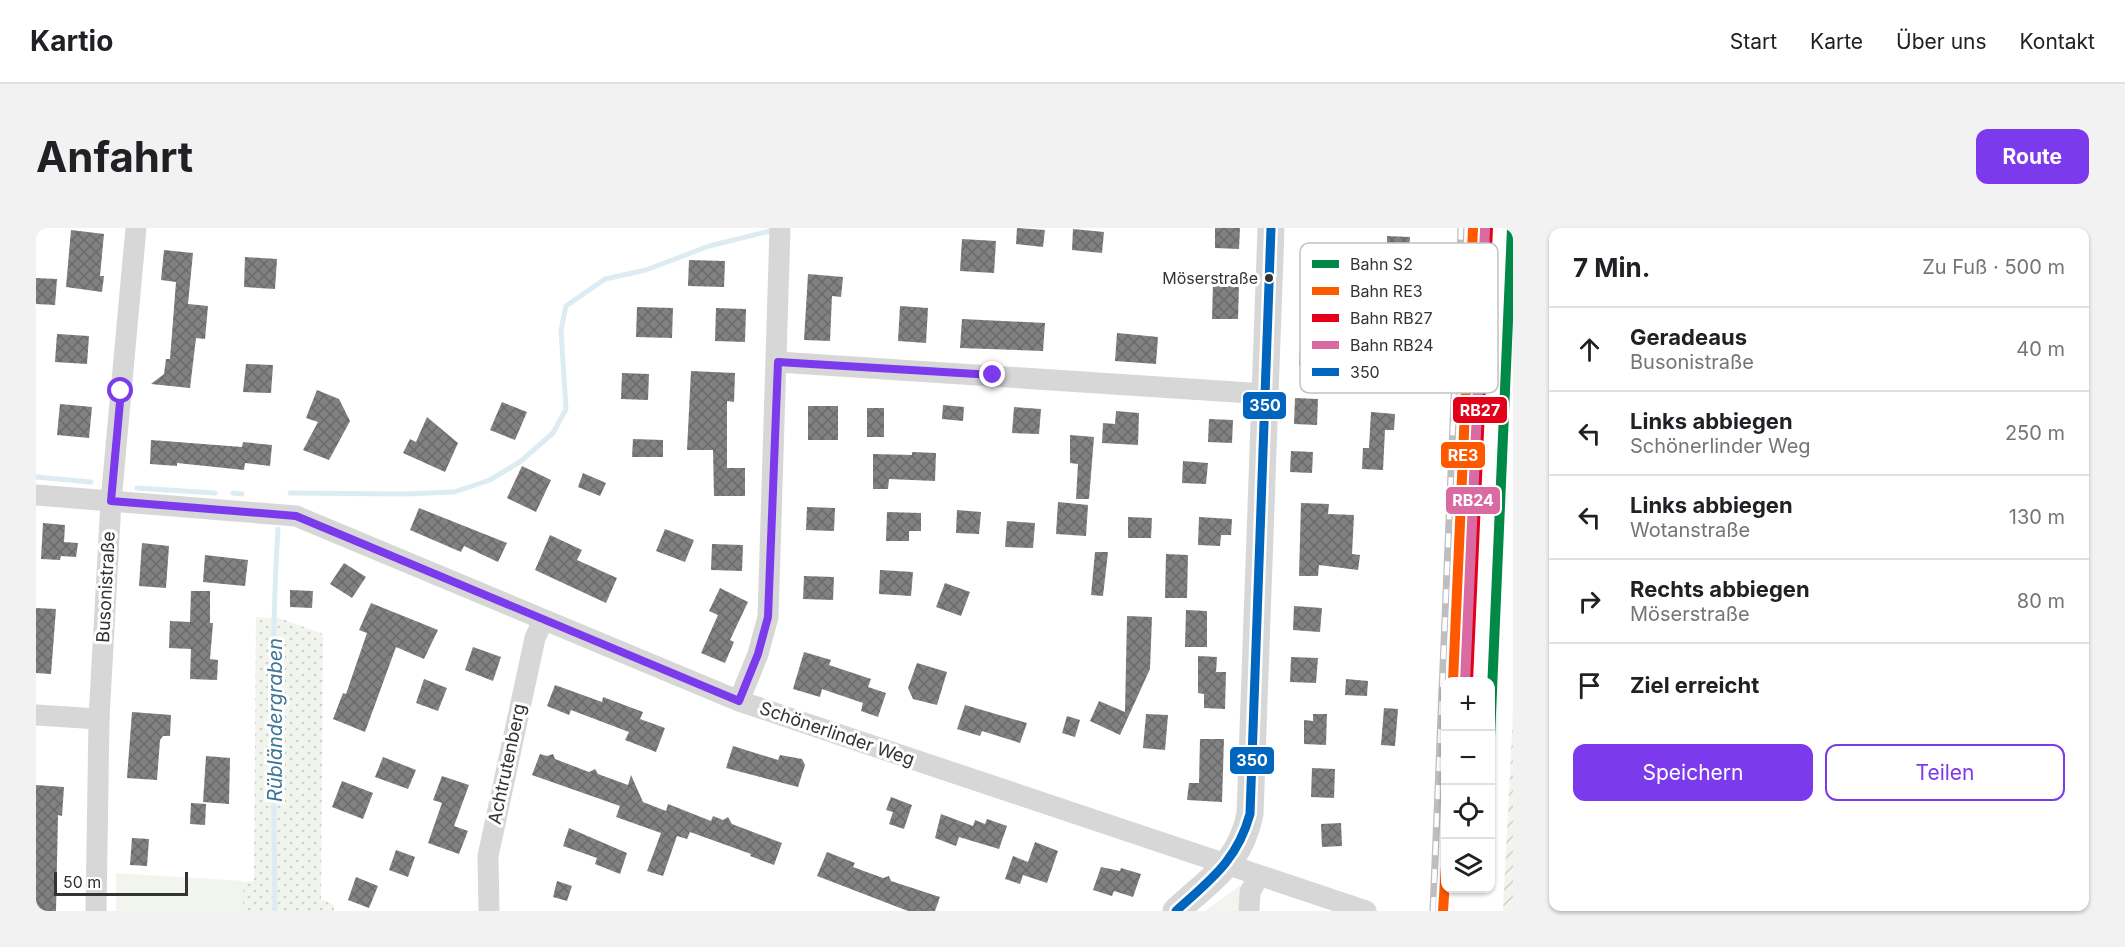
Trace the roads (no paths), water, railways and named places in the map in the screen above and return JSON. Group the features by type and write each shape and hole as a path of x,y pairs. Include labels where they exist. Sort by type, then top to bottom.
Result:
{"street":[{"name":"Busonistraße","path":"96,911 99,719 111,501 136,228"},
{"path":"739,701 758,654 768,617 778,362 780,228"},
{"path":"1176,911 1227,866 1243,841 1250,814 1271,228"},
{"path":"778,362 1266,394"},
{"name":"Schönerlinder Weg","path":"36,495 296,516 739,701 1366,911"},
{"name":"Achtrutenberg","path":"489,911 488,856 534,638 543,621"},
{"path":"36,715 99,719"},
{"path":"1249,911 1250,892 1259,876"}],"waterway":[{"name":"Rübländergraben","path":"290,493 454,492 490,480 521,461 553,433 566,409 561,330 566,306 605,279 646,270 709,246 774,230"},
{"path":"36,477 91,482"},
{"path":"137,488 215,493"},
{"path":"233,493 242,494"},
{"name":"Rübländergraben","path":"275,911 273,672 278,529"}],"railway":[{"path":"1460,243 1461,228"},
{"path":"1433,911 1454,393"}],"rail line":[{"name":"RE3","path":"1472,243 1473,228"},
{"name":"RB27","path":"1487,243 1488,228"},
{"name":"S2","path":"1490,731 1512,228"},
{"name":"RB24","path":"1484,243 1485,229"},
{"name":"RE3","path":"1453,677 1466,393"},
{"name":"RB24","path":"1465,677 1478,393"},
{"name":"RB27","path":"1468,677 1481,393"},
{"name":"RE3","path":"1443,911 1444,893"}],"place":[{"name":"Möserstraße","path":"1269,278"}]}
